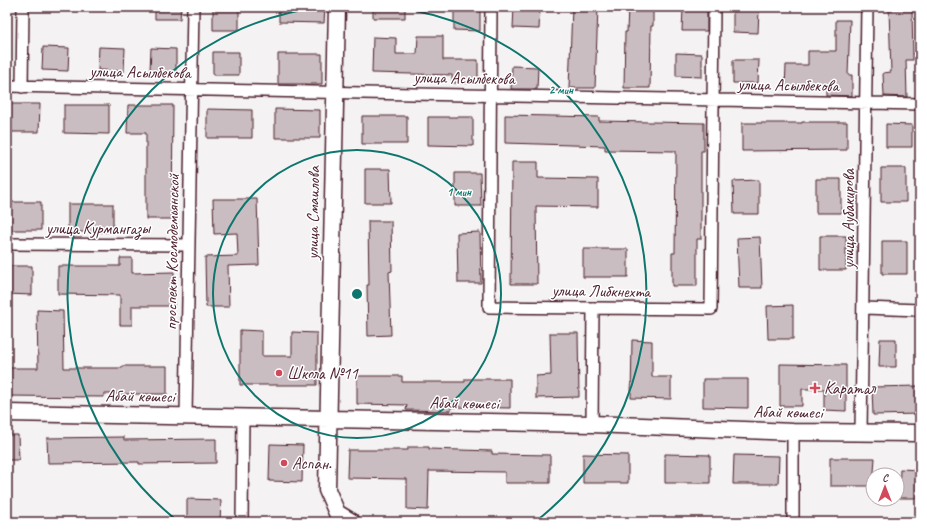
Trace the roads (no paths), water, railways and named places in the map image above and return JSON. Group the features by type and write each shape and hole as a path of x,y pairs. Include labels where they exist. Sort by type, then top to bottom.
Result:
{"main road":[{"name":"улица Смаилова","path":"337,7 327,490 337,513 352,522"},
{"name":"Абай көшесі","path":"7,413 592,424 793,432 862,431 920,433"}],"street":[{"path":"22,87 23,7"},
{"name":"проспект Космодемьянской","path":"186,416 193,7"},
{"name":"улица Либкнехта","path":"491,7 489,307 712,309 714,7"},
{"name":"улица Аубакирова","path":"862,431 867,7"},
{"name":"улица Асылбекова","path":"7,86 335,91 920,104"},
{"name":"улица Курмангазы","path":"7,244 189,245"},
{"path":"592,424 593,308"},
{"path":"864,308 920,310"},
{"path":"242,522 243,417"},
{"path":"793,432 793,522"}],"place":[{"name":"Школа №11","path":"279,373"},
{"name":"Каратал","path":"815,388"},
{"name":"Аспан.","path":"284,463"}]}
